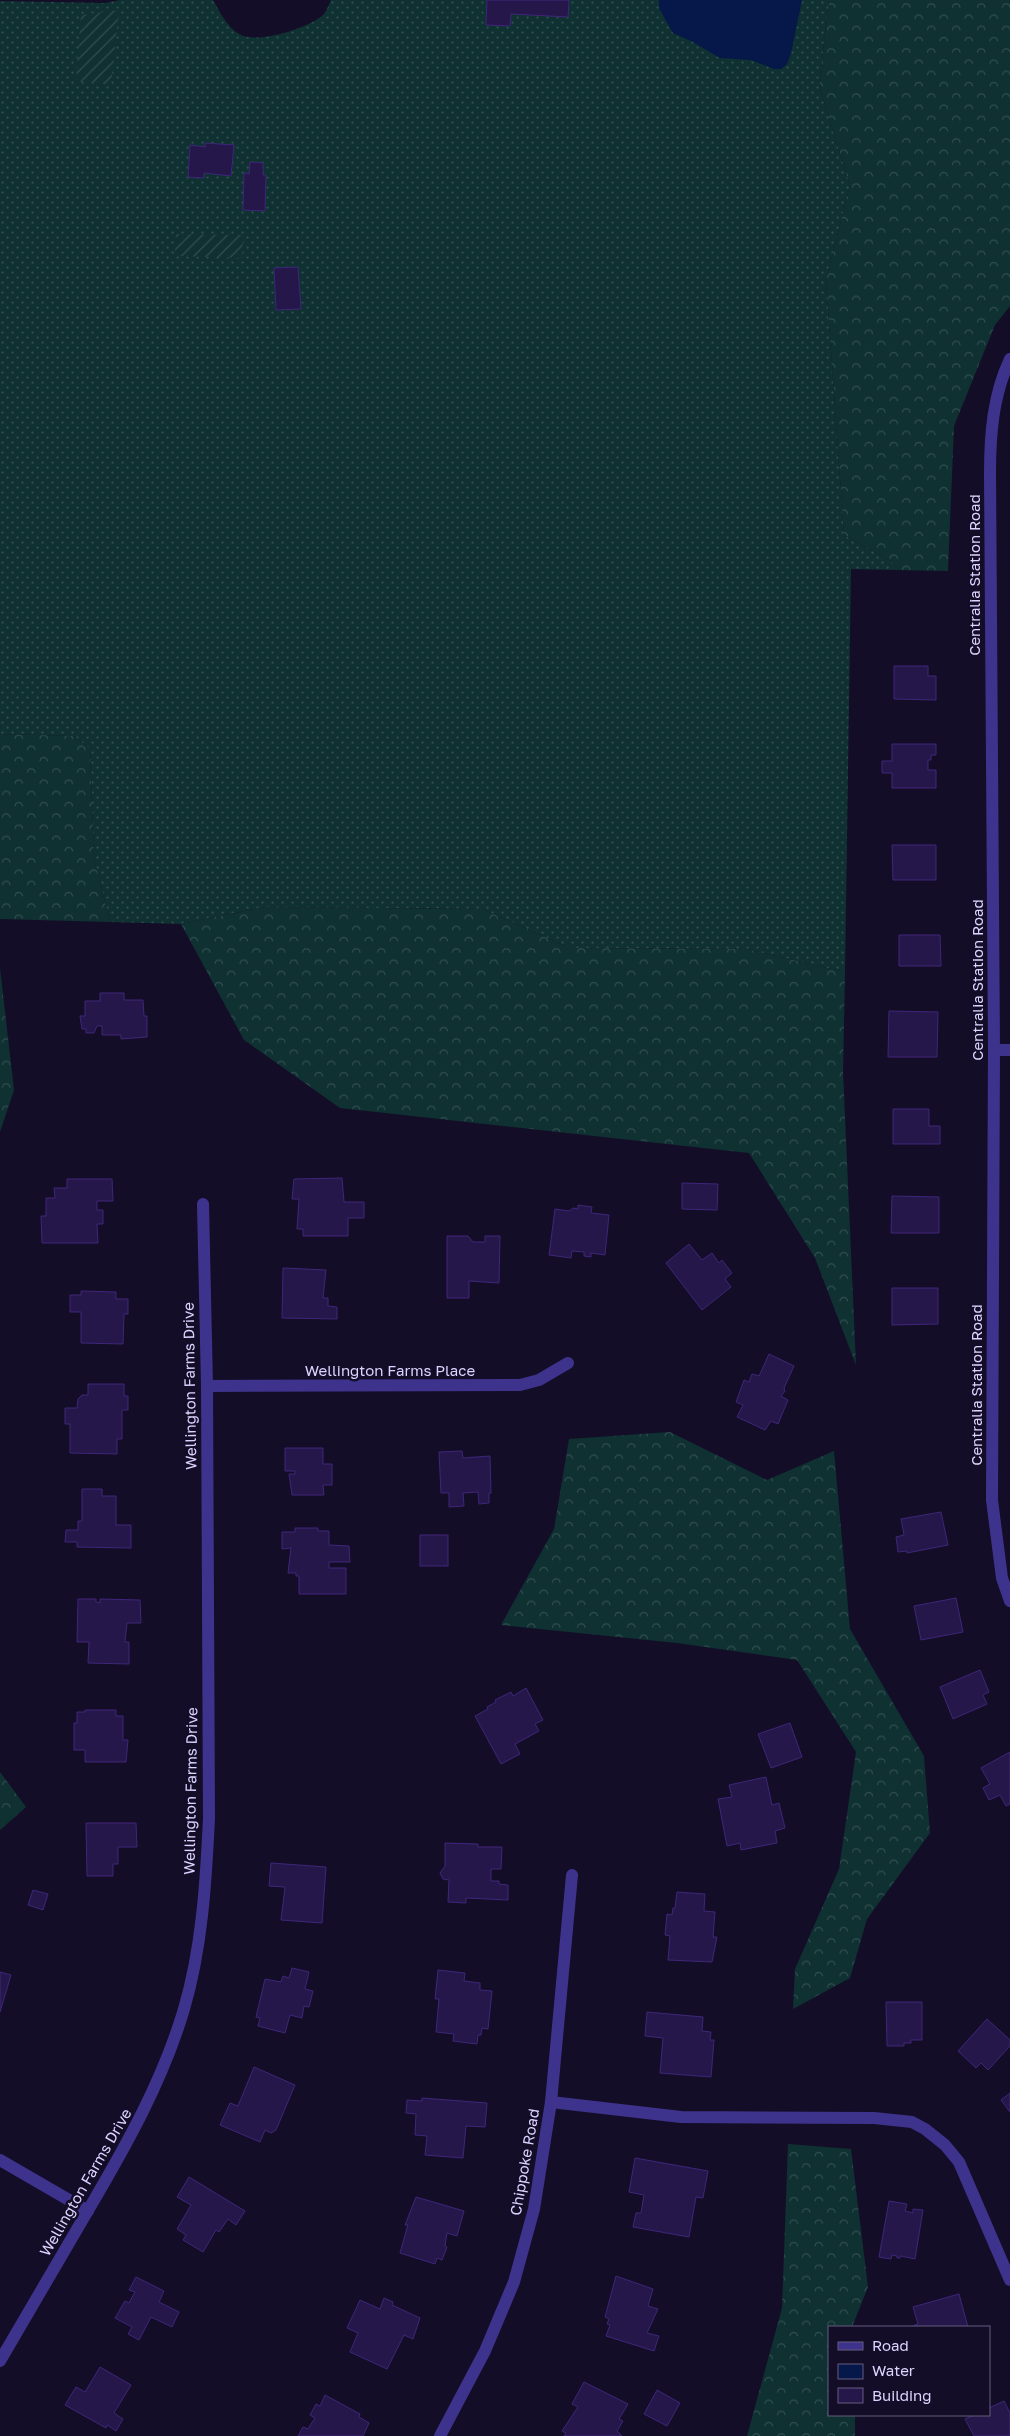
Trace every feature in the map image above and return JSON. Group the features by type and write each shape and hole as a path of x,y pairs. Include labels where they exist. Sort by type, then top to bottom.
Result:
{"street":[{"name":"Centralia Station Road","path":"1010,359 996,401 990,439 994,1050 992,1500 1001,1570 1010,1601"},
{"path":"994,1050 1010,1050"},
{"name":"Wellington Farms Drive","path":"0,2361 88,2211 146,2106 169,2052 184,2008 197,1945 206,1882 209,1818 203,1204"},
{"name":"Wellington Farms Place","path":"206,1386 520,1386 540,1380 568,1363"},
{"name":"Chippoke Road","path":"440,2436 485,2351 514,2282 534,2209 550,2102 572,1875"},
{"path":"550,2102 681,2117 874,2118 912,2122 925,2129 945,2145 959,2162 1010,2280"},
{"path":"0,2160 88,2211"}],"green space":[{"path":"120,0 213,0 224,19 235,31 247,37 257,37 283,33 307,25 324,14 331,0 829,0 819,86 850,185 826,280 844,535 891,561 898,570 851,569 845,972 746,949 570,948 482,909 265,907 181,924 110,922 94,859 90,749 74,736 0,734 0,1 105,3"},
{"path":"829,0 1010,0 1010,306 995,325 954,426 948,571 898,570 891,561 844,535 826,280 850,185 819,86"},
{"path":"119,10 111,85 76,81 81,15"},
{"path":"176,234 243,235 242,258 175,256"},
{"path":"0,734 74,736 90,749 94,859 110,922 0,919"},
{"path":"265,907 482,909 570,948 746,949 845,972 843,1072 856,1365 815,1258 749,1153 340,1108 244,1040 181,924"},
{"path":"0,968 14,1090 0,1132"},
{"path":"670,1432 767,1480 834,1451 850,1629 924,1756 930,1833 867,1919 850,1978 793,2009 795,1969 839,1869 856,1752 797,1660 677,1643 501,1625 554,1529 569,1439"},
{"path":"0,1772 26,1807 0,1830"},
{"path":"788,2144 851,2149 868,2287 852,2326 828,2326 828,2416 855,2416 855,2436 747,2436 782,2308"}],"water":[{"path":"659,0 802,0 787,64 781,69 774,69 751,60 720,58 673,33 659,8"}],"building":[{"path":"487,0 569,0 568,17 511,14 510,26 486,25"},
{"path":"205,143 234,145 231,176 204,173 204,178 188,177 190,145 205,147"},
{"path":"250,162 263,163 263,175 266,175 265,211 243,210 244,173 249,174"},
{"path":"298,267 301,309 276,310 274,268"},
{"path":"894,666 928,666 928,676 936,676 936,700 894,699"},
{"path":"892,744 936,744 936,755 931,755 931,760 928,760 928,770 936,770 936,788 892,788 892,773 882,773 882,761 892,761"},
{"path":"892,845 936,845 936,880 893,880"},
{"path":"899,935 940,935 941,966 899,966"},
{"path":"100,993 124,993 124,1000 143,1000 144,1016 147,1016 147,1037 121,1039 121,1035 102,1035 102,1026 97,1026 94,1033 86,1033 86,1029 82,1029 80,1016 85,1016 85,1001 100,1001"},
{"path":"889,1011 938,1012 937,1057 888,1057"},
{"path":"893,1109 929,1109 929,1126 940,1126 940,1144 893,1144"},
{"path":"342,1178 344,1202 364,1202 364,1218 348,1218 348,1236 303,1236 303,1229 297,1229 299,1199 292,1199 294,1179"},
{"path":"67,1179 112,1179 113,1201 97,1201 97,1210 103,1210 103,1224 97,1224 98,1243 42,1243 41,1216 46,1216 46,1198 55,1198 54,1188 67,1188"},
{"path":"682,1183 718,1184 717,1210 682,1209"},
{"path":"892,1196 939,1197 939,1233 891,1233"},
{"path":"578,1205 592,1207 591,1213 609,1215 605,1255 591,1253 591,1257 584,1256 584,1252 572,1251 571,1258 549,1255 555,1209 569,1211 573,1208 578,1209"},
{"path":"447,1236 468,1236 473,1242 485,1242 485,1236 500,1236 499,1283 469,1281 469,1298 447,1298"},
{"path":"689,1244 702,1260 712,1253 719,1263 722,1260 732,1273 725,1279 731,1287 702,1310 666,1263"},
{"path":"283,1268 326,1270 323,1298 328,1298 328,1306 337,1307 337,1319 282,1318"},
{"path":"892,1288 938,1288 938,1324 892,1325"},
{"path":"81,1291 116,1292 116,1299 128,1299 128,1314 124,1314 123,1344 81,1343 81,1312 70,1312 70,1295 81,1295"},
{"path":"769,1354 794,1366 784,1388 785,1391 781,1396 788,1400 778,1424 771,1421 765,1430 737,1417 743,1405 736,1402 744,1380 749,1382 752,1374 759,1376"},
{"path":"88,1384 124,1384 124,1396 128,1396 128,1410 122,1410 122,1439 117,1439 117,1454 70,1453 70,1424 65,1424 65,1408 77,1408 78,1399 82,1395 88,1395"},
{"path":"285,1448 323,1448 323,1464 332,1464 332,1485 323,1485 324,1495 292,1495 289,1474 295,1474 295,1471 285,1471"},
{"path":"462,1451 463,1458 490,1456 491,1493 489,1493 489,1503 479,1504 478,1492 463,1493 464,1506 449,1507 449,1493 441,1493 439,1452"},
{"path":"82,1489 102,1489 102,1496 116,1496 116,1525 131,1525 131,1548 77,1547 77,1542 65,1542 66,1530 78,1530 78,1521 82,1521"},
{"path":"941,1512 948,1545 907,1553 907,1551 898,1552 896,1537 904,1535 901,1519"},
{"path":"295,1528 318,1528 318,1531 329,1531 329,1545 349,1546 350,1562 329,1562 329,1568 346,1568 346,1594 299,1594 299,1576 296,1576 296,1573 288,1573 291,1548 282,1549 282,1532 295,1532"},
{"path":"420,1535 448,1535 448,1566 420,1566"},
{"path":"956,1598 963,1632 921,1640 914,1606"},
{"path":"78,1599 96,1599 96,1602 100,1603 100,1599 140,1600 141,1623 127,1623 125,1642 129,1642 129,1664 88,1663 89,1642 77,1642"},
{"path":"980,1670 989,1692 983,1695 987,1704 953,1719 940,1687"},
{"path":"526,1688 543,1720 535,1724 539,1731 515,1744 520,1754 501,1764 475,1716 488,1709 487,1707 496,1702 495,1700 511,1692 513,1696"},
{"path":"85,1710 116,1710 116,1716 123,1716 123,1740 128,1740 126,1762 85,1762 85,1750 74,1750 74,1723 77,1723 77,1712 85,1712"},
{"path":"790,1723 802,1757 771,1768 758,1734"},
{"path":"1010,1752 1010,1804 1006,1806 1000,1795 989,1800 983,1788 990,1784 981,1768"},
{"path":"766,1777 772,1805 779,1803 785,1828 775,1831 777,1843 741,1850 740,1843 727,1846 718,1799 732,1797 729,1785"},
{"path":"86,1823 136,1823 137,1847 118,1847 118,1864 113,1864 113,1876 87,1876"},
{"path":"445,1843 478,1844 478,1847 502,1847 501,1869 491,1869 491,1881 499,1881 499,1884 508,1885 508,1900 466,1898 466,1903 448,1902 449,1880 443,1879 440,1873 445,1866"},
{"path":"271,1863 326,1867 322,1923 281,1920 285,1887 269,1886"},
{"path":"33,1890 48,1894 43,1910 28,1905"},
{"path":"677,1892 705,1894 704,1911 715,1912 713,1937 717,1937 712,1962 668,1960 670,1936 665,1935 667,1914 672,1915"},
{"path":"292,1968 309,1972 305,1989 313,1991 309,2007 304,2006 302,2018 290,2015 285,2033 258,2026 260,2018 256,2017 265,1979 281,1982 283,1976 289,1978"},
{"path":"438,1970 465,1973 464,1981 480,1983 480,1990 492,1991 488,2029 482,2028 481,2035 478,2035 477,2044 453,2041 454,2034 436,2032 439,1999 435,1999"},
{"path":"0,1972 11,1975 0,2012"},
{"path":"886,2002 922,2002 922,2040 911,2040 911,2043 904,2043 904,2046 887,2046"},
{"path":"647,2012 703,2017 702,2031 711,2032 710,2040 714,2040 711,2077 660,2073 663,2038 645,2036"},
{"path":"987,2019 1010,2040 1010,2046 988,2070 981,2063 976,2068 958,2051"},
{"path":"254,2067 295,2085 276,2130 271,2133 265,2130 260,2142 220,2125 230,2103 238,2106"},
{"path":"1010,2093 1010,2112 1001,2100"},
{"path":"422,2098 487,2103 485,2127 466,2126 463,2158 425,2155 427,2136 415,2135 416,2114 406,2113 407,2100 422,2101"},
{"path":"635,2158 708,2171 703,2198 696,2197 689,2237 633,2227 636,2213 641,2213 644,2195 629,2192"},
{"path":"189,2177 245,2211 236,2225 228,2219 219,2232 216,2230 203,2252 183,2240 186,2235 177,2229 191,2205 177,2197"},
{"path":"416,2197 464,2211 457,2236 447,2233 445,2246 447,2247 442,2260 437,2258 435,2264 400,2253 408,2225 405,2225"},
{"path":"889,2201 907,2204 905,2211 913,2213 913,2209 923,2210 915,2259 901,2256 897,2258 897,2256 892,2255 891,2259 879,2257"},
{"path":"616,2276 653,2289 648,2306 658,2309 647,2333 659,2336 654,2351 606,2336 610,2325 607,2324 609,2319 605,2317"},
{"path":"136,2277 164,2291 159,2302 179,2312 172,2327 151,2317 139,2340 128,2334 132,2327 115,2318 125,2301 129,2303 135,2292 129,2290"},
{"path":"959,2294 968,2326 913,2326 918,2324 913,2307"},
{"path":"384,2298 393,2302 392,2305 420,2318 413,2339 404,2335 387,2369 350,2352 358,2333 347,2328 360,2300 380,2309"},
{"path":"100,2367 131,2385 114,2413 123,2419 116,2431 107,2425 106,2428 65,2405 76,2387 85,2392"},
{"path":"584,2382 628,2404 619,2419 623,2421 617,2431 622,2436 564,2436 566,2433 562,2431 578,2407 572,2404"},
{"path":"657,2390 680,2403 667,2426 644,2414"},
{"path":"325,2395 360,2414 359,2417 369,2423 363,2436 298,2436 303,2427 308,2429 315,2418 310,2415 316,2404 320,2406"},
{"path":"1004,2401 1010,2413 1010,2436 974,2436 965,2419 972,2416 990,2416 990,2408"}]}
